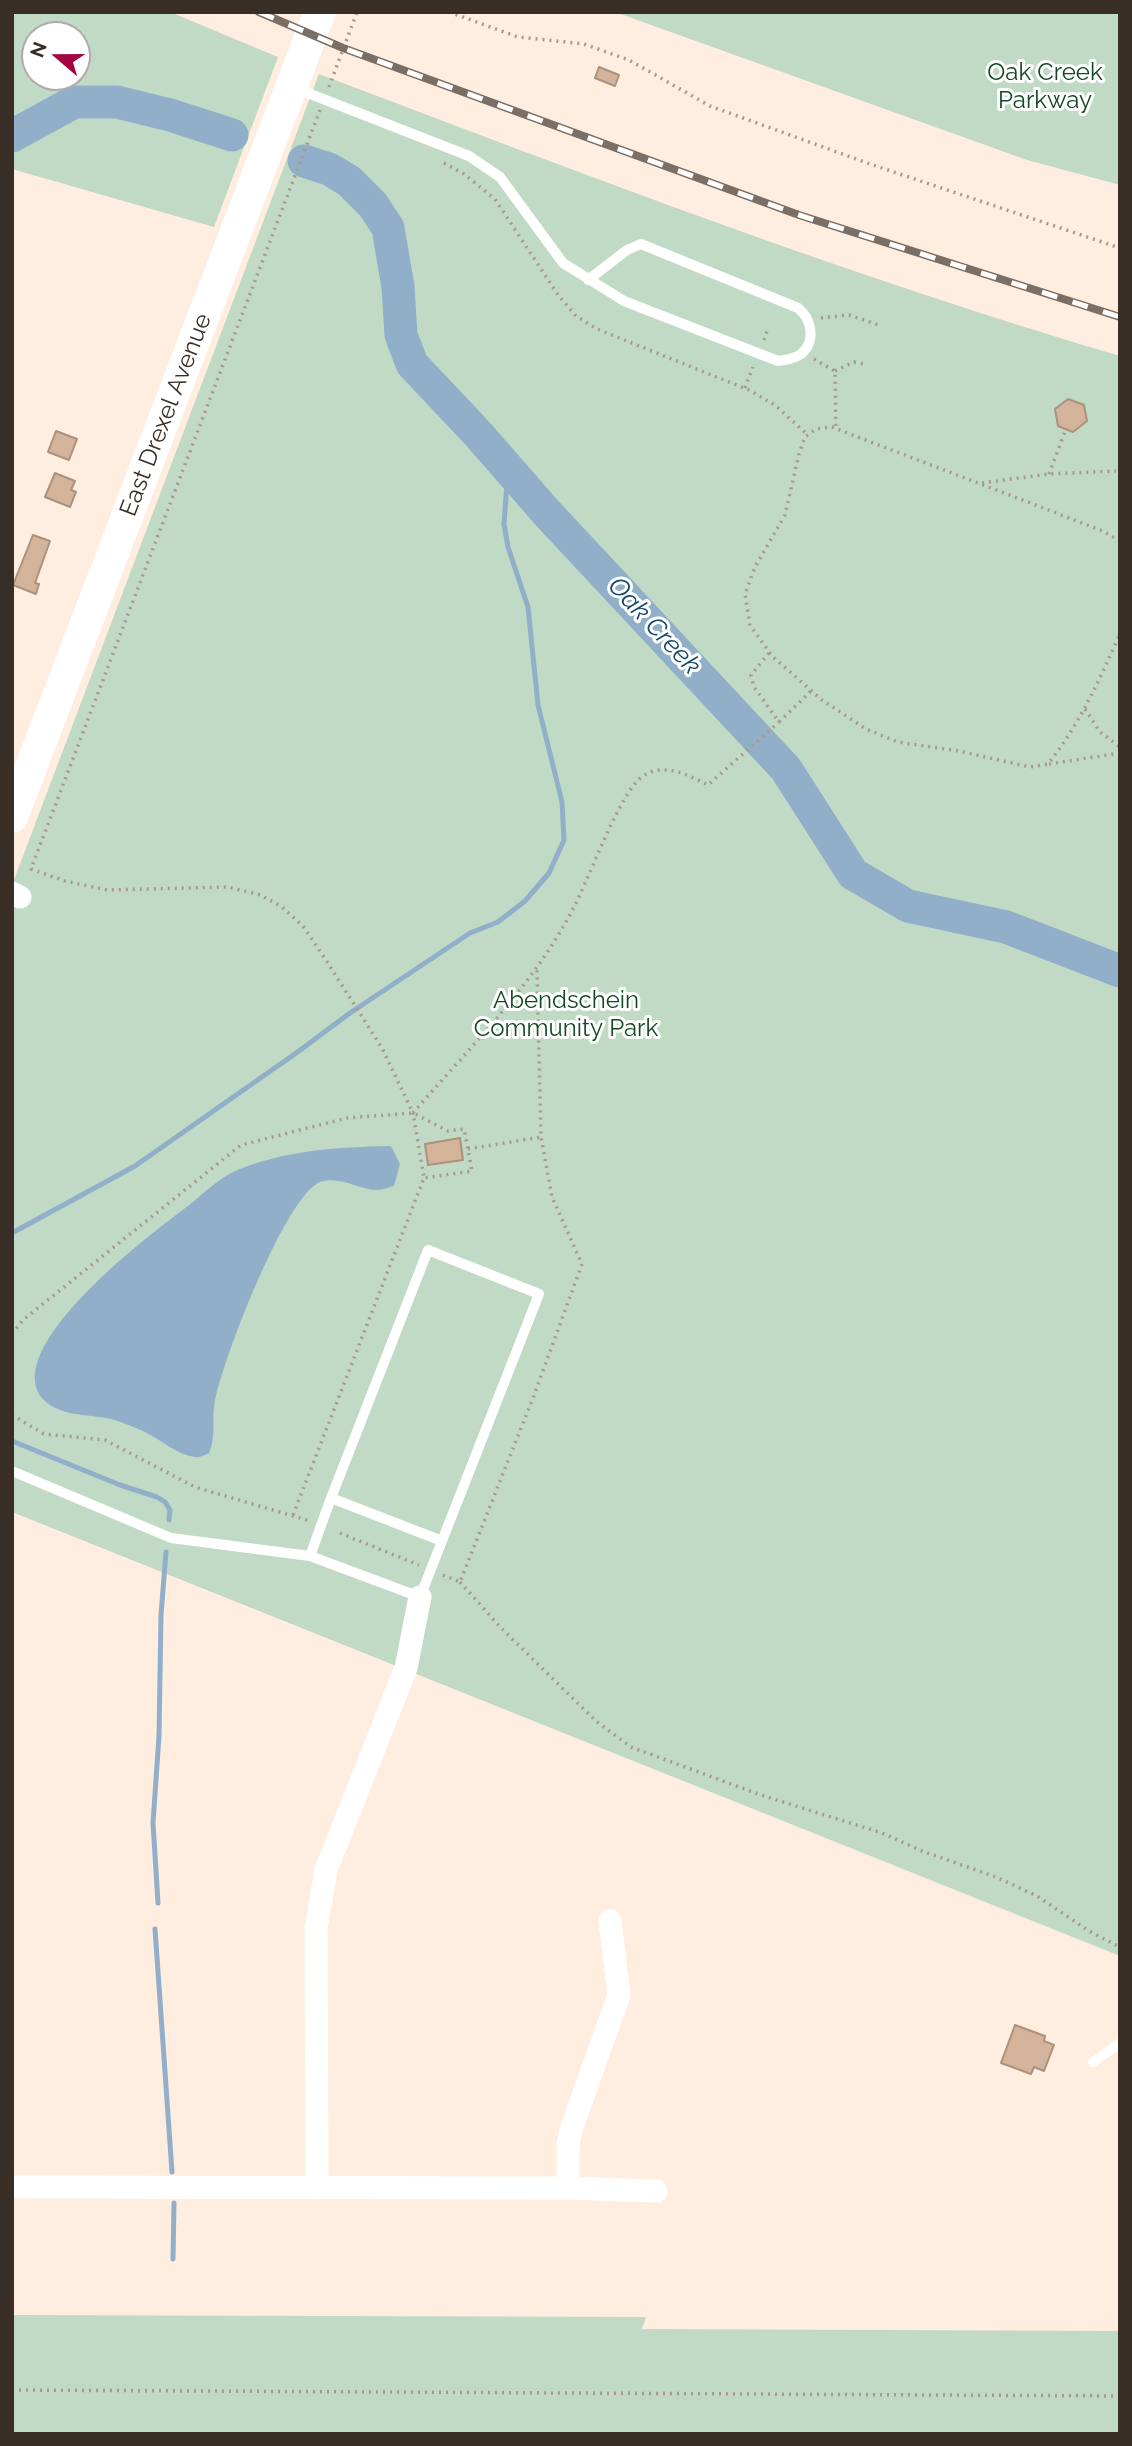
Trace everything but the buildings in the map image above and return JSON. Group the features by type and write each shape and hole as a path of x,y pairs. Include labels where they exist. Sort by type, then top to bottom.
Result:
{"street":[{"name":"East Drexel Avenue","path":"12,817 320,12"},
{"path":"317,2188 316,1928 319,1900 326,1870 405,1668 420,1598"},
{"path":"568,2188 568,2145 572,2127 619,1995 610,1921"},
{"path":"12,2187 568,2188 656,2191"}],"lane":[{"path":"292,87 469,156 500,177 563,263 588,280 624,301 778,361 792,359 803,353 811,335 811,324 799,308 641,244 627,250 588,280"},
{"path":"12,1471 171,1538 310,1556 420,1598 539,1294 428,1250 310,1556"},
{"path":"331,1498 442,1541"},
{"path":"1093,2062 1120,2043"}],"path":[{"path":"293,1515 424,1178 413,1112 382,1048 303,926 282,907 261,895 229,887 107,890 65,881 31,869 357,12"},
{"path":"449,12 518,37 584,44 629,60 710,106 882,169 1120,248"},
{"path":"811,324 819,318 849,315 879,325"},
{"path":"803,353 835,370"},
{"path":"835,370 853,362 863,364"},
{"path":"835,370 836,429"},
{"path":"1120,541 1102,531 836,429 816,429 805,437 785,514 755,567 745,594 750,625 770,653 811,691 866,729 898,742 959,751 1030,767 1120,753"},
{"path":"1049,474 1066,429"},
{"path":"979,483 1049,474 1116,471"},
{"path":"1048,764 1071,736 1120,634"},
{"path":"770,653 751,675 754,687 779,722"},
{"path":"413,1112 537,969 573,908 626,794 643,776 662,769 679,771 708,785 811,691"},
{"path":"1085,709 1100,732 1120,747"},
{"path":"12,1334 23,1320 240,1145 347,1118 413,1112 448,1131 464,1129 472,1171 424,1178"},
{"path":"468,1149 541,1137"},
{"path":"12,1415 44,1434 105,1440 194,1487 312,1521"},
{"path":"460,1582 501,1628 597,1722 631,1746 761,1795 882,1833 922,1851 996,1877 1037,1896 1089,1931 1120,1947"},
{"path":"12,2390 1120,2396"}],"green space":[{"path":"12,12 170,12 278,57 214,227 12,169"},
{"name":"Oak Creek Parkway","path":"615,12 1120,12 1120,185 1027,160"},
{"name":"Abendschein Community Park","path":"319,74 817,258 1120,356 1120,1956 12,1512 12,885"},
{"path":"12,2315 646,2317 642,2329 1120,2331 1120,2434 12,2434"}],"water":[{"path":"391,1146 400,1164 394,1186 378,1190 335,1180 320,1182 306,1194 290,1217 256,1284 228,1356 214,1406 213,1436 209,1453 198,1457 189,1456 135,1428 113,1420 60,1410 43,1399 35,1377 42,1352 59,1324 112,1268 222,1179 254,1164 292,1154"}],"waterway":[{"name":"Oak Creek","path":"12,136 74,102 117,102 170,115 232,135"},
{"name":"Oak Creek","path":"304,161 329,169 349,181 373,205 388,228 398,287 401,335 412,364 786,769 853,874 908,906 1006,927 1120,971"},
{"path":"12,1233 135,1166 350,1013 470,933 498,922 525,901 549,873 564,840 562,802 538,705 528,607 508,547 504,524 508,469"},
{"path":"12,1441 120,1485 157,1497 165,1502 170,1510 169,1520"},
{"path":"158,1903 153,1823 166,1552"},
{"path":"155,1929 172,2172"},
{"path":"173,2259 174,2203"}],"railway":[{"path":"259,12 343,48 799,215 1120,317"}]}
